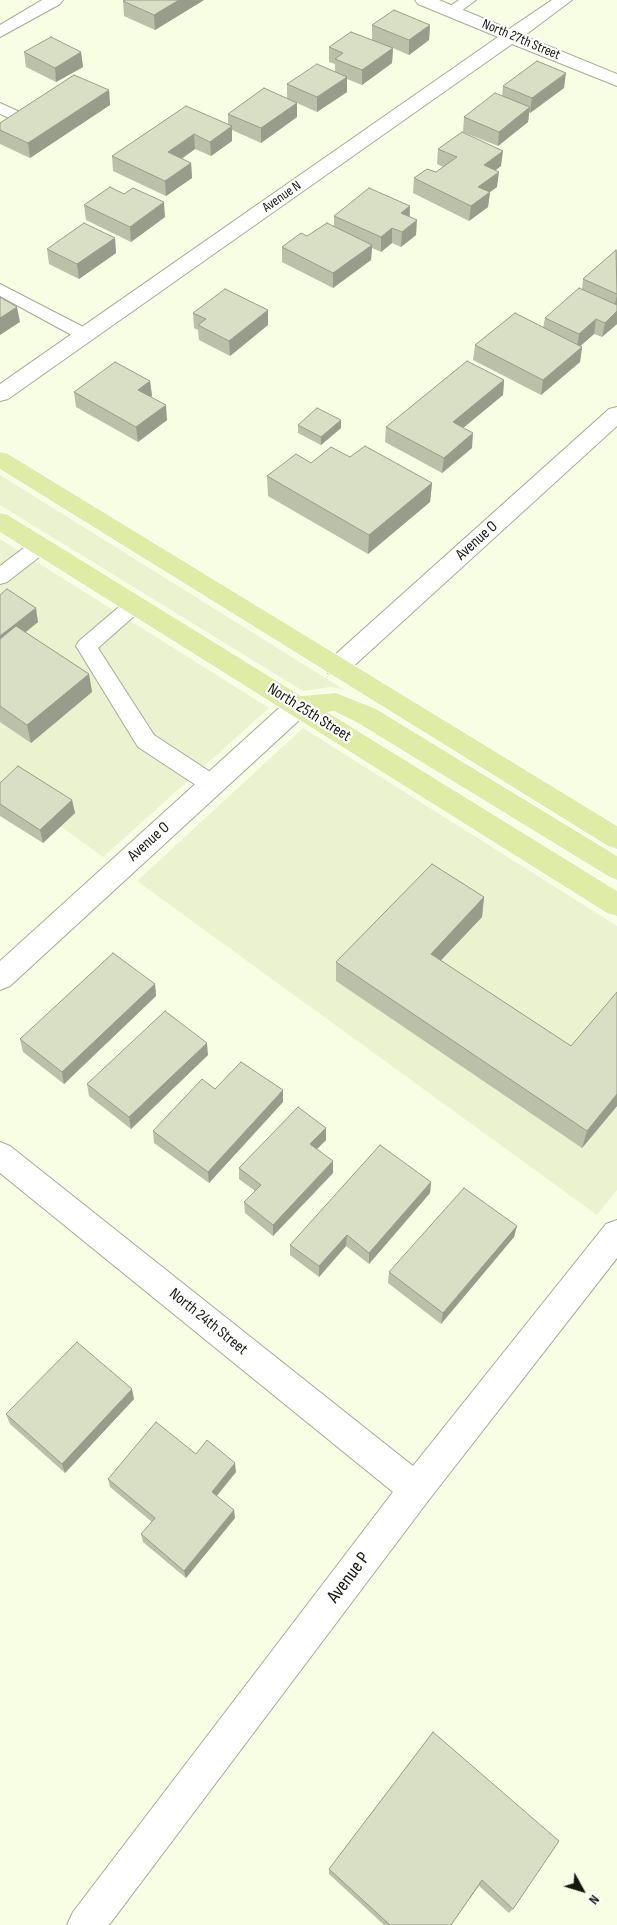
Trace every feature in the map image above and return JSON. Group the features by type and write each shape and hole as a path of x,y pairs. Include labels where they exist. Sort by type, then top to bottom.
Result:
{"main road":[{"path":"0,459 617,839"},
{"name":"North 25th Street","path":"0,521 617,905"},
{"path":"298,706 336,702 367,716 617,869"}],"street":[{"path":"0,32 54,0"},
{"name":"North 27th Street","path":"424,0 617,81"},
{"name":"Avenue N","path":"0,394 563,0"},
{"name":"Avenue O","path":"336,667 617,414"},
{"name":"Avenue O","path":"0,978 298,706"},
{"name":"North 24th Street","path":"0,1154 416,1489"},
{"name":"Avenue P","path":"86,1925 416,1489 617,1234"}],"lane":[{"path":"452,12 469,0"},
{"path":"0,108 16,116"},
{"path":"0,289 85,335"},
{"path":"0,577 40,546"},
{"path":"134,605 86,646 146,741 213,784"}],"shaded area":[{"path":"0,475 343,689 330,687 303,691 0,505"},
{"path":"0,539 269,708 103,857 0,782"},
{"path":"303,728 617,926 617,1190 597,1215 137,881"}],"building":[{"path":"179,0 154,15 123,1"},
{"path":"394,10 430,25 409,40 372,25"},
{"path":"351,32 393,48 362,70 335,59 343,53 329,47"},
{"path":"51,37 81,52 55,68 24,52"},
{"path":"537,61 566,73 532,98 503,86"},
{"path":"317,64 347,77 317,97 287,84"},
{"path":"74,75 109,90 28,143 0,130 0,123"},
{"path":"264,88 297,103 261,128 228,114"},
{"path":"495,93 530,107 499,132 464,117"},
{"path":"186,106 232,126 210,142 194,134 168,152 191,163 165,181 112,156"},
{"path":"462,132 503,151 484,165 499,172 478,187 490,192 471,206 414,178 427,169 436,172 457,157 438,149"},
{"path":"110,187 124,194 133,188 164,202 130,227 84,205"},
{"path":"369,188 410,206 401,213 417,220 402,232 392,228 381,237 334,216"},
{"path":"84,223 115,238 77,264 47,249"},
{"path":"327,223 372,245 333,273 282,247 301,233 307,236"},
{"path":"616,250 617,294 583,279"},
{"path":"579,288 617,305 617,311 605,323 596,319 579,334 545,318"},
{"path":"225,289 268,310 229,341 198,325 206,319 193,313"},
{"path":"0,297 17,307 0,318"},
{"path":"515,313 582,347 543,380 475,345"},
{"path":"467,361 504,380 453,422 473,433 444,458 386,427"},
{"path":"115,362 150,381 138,390 166,405 136,427 74,392"},
{"path":"317,408 341,420 321,437 298,425"},
{"path":"365,446 432,483 369,535 267,476 296,454 311,463 331,447 350,457"},
{"path":"7,589 36,608 0,636 0,595"},
{"path":"16,626 89,674 27,725 0,706 0,639"},
{"path":"18,766 72,800 40,830 0,804 0,783"},
{"path":"432,864 484,897 431,954 571,1046 617,992 617,1094 587,1131 336,962"},
{"path":"113,953 155,984 62,1072 20,1039"},
{"path":"165,1011 207,1043 129,1117 87,1084"},
{"path":"241,1062 283,1090 208,1172 153,1131 202,1079 215,1089"},
{"path":"298,1107 326,1128 310,1144 333,1161 273,1225 244,1202 261,1185 239,1168"},
{"path":"380,1145 431,1182 369,1253 347,1235 319,1266 290,1245"},
{"path":"464,1188 517,1226 443,1313 389,1272"},
{"path":"77,1342 132,1389 62,1464 6,1414"},
{"path":"156,1422 196,1454 207,1440 235,1463 212,1492 234,1510 184,1571 141,1534 155,1518 108,1479"},
{"path":"433,1732 559,1841 513,1909 482,1880 451,1925 390,1925 329,1869"}]}
